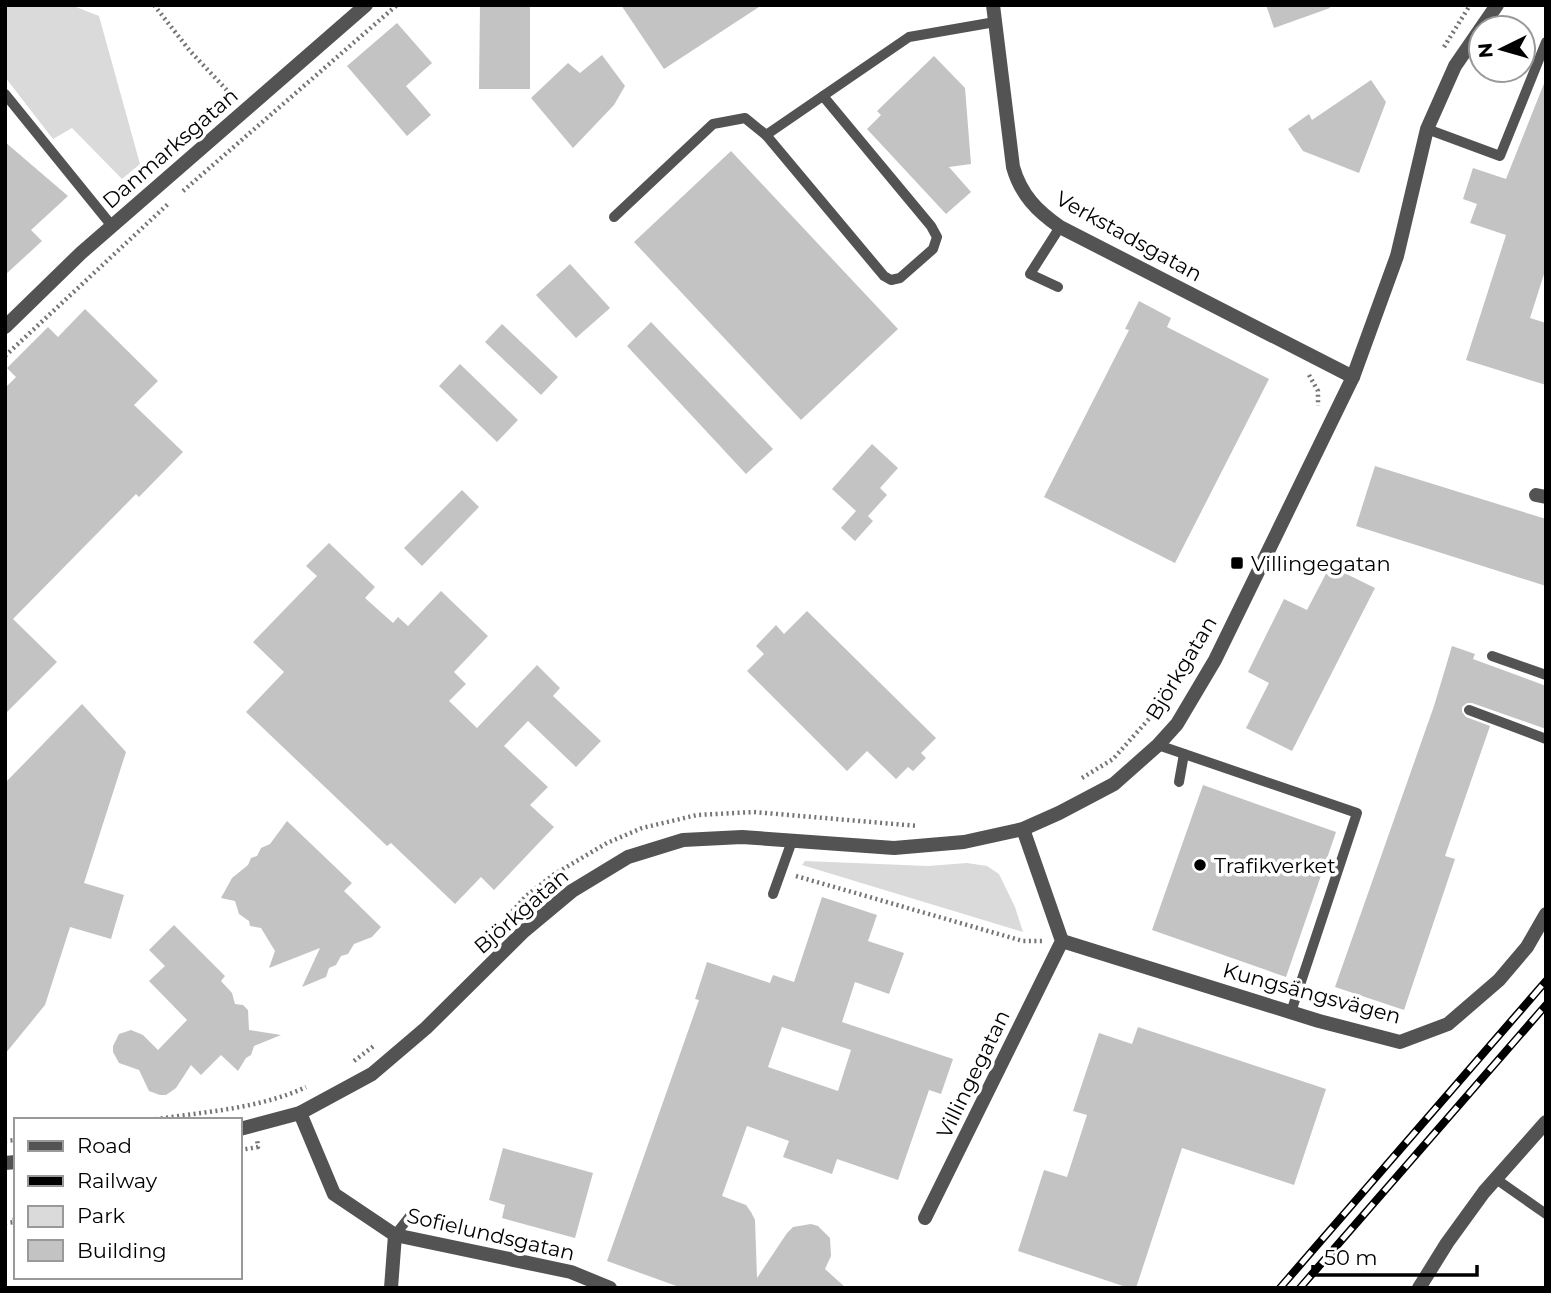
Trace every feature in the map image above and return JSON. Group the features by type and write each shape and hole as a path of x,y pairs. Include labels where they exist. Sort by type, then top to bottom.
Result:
{"street":[{"name":"Danmarksgatan","path":"5,327 112,226 366,5"},
{"name":"Verkstadsgatan","path":"993,5 1010,149 1018,184 1027,199 1060,227 1353,377"},
{"name":"Björkgatan","path":"242,1128 300,1113 372,1074 426,1028 534,923 572,891 628,857 683,840 743,836 894,848 964,842 1023,829 1114,784 1158,745 1177,724 1215,660 1353,377 1397,256 1427,129 1454,66 1497,5"},
{"path":"1023,829 1062,941"},
{"name":"Kungsängsvägen","path":"1062,941 1291,1012 1400,1042 1448,1024 1499,980 1528,947 1546,915"},
{"name":"Villingegatan","path":"925,1218 1062,941"},
{"name":"Sofielundsgatan","path":"300,1113 334,1194 395,1235 571,1272 610,1288"},
{"path":"1419,1288 1447,1243 1496,1178 1546,1122"},
{"path":"391,1288 395,1235"}],"lane":[{"path":"766,135 909,37 995,22"},
{"path":"1427,129 1500,156 1546,42"},
{"path":"5,94 112,226"},
{"path":"614,217 713,124 746,118 766,135 884,276 891,280 900,278 933,249 937,237 931,226 823,96"},
{"path":"1058,287 1030,274 1060,227"},
{"path":"1492,656 1546,675"},
{"path":"1469,710 1546,739"},
{"path":"1158,745 1357,813 1291,1012"},
{"path":"1179,782 1184,754"},
{"path":"773,894 792,841"},
{"path":"1496,1178 1546,1214"},
{"path":"395,1235 410,1216"}],"path":[{"path":"154,5 190,51 245,110"},
{"path":"5,356 167,205 397,5"},
{"path":"1443,49 1470,5"},
{"path":"1312,417 1335,368"},
{"path":"1074,783 1113,759 1182,682"},
{"path":"486,941 526,896 553,875 607,843 642,828 697,815 754,812 922,826"},
{"path":"781,871 1023,941 1062,941"},
{"path":"352,1063 382,1040"},
{"path":"162,1118 250,1104 291,1094 317,1083"}],"green space":[{"path":"5,5 71,5 99,16 140,164 122,179 72,128 53,139 5,77"},
{"path":"805,861 928,866 967,863 987,866 999,874 1015,907 1023,932 802,865"}],"building":[{"path":"480,5 530,5 530,89 479,89"},
{"path":"621,5 762,5 664,69"},
{"path":"1266,5 1329,5 1330,8 1274,28"},
{"path":"397,23 432,63 406,86 431,115 407,136 347,66"},
{"path":"602,55 625,86 614,105 573,148 531,98 568,63 580,73"},
{"path":"934,56 965,88 971,164 949,167 971,192 946,214 867,129 881,115 877,111"},
{"path":"1371,80 1386,102 1359,173 1303,151 1288,129 1309,114 1312,120"},
{"path":"1545,81 1546,268 1530,318 1546,323 1546,385 1466,360 1506,235 1470,223 1477,204 1463,199 1473,168 1506,179"},
{"path":"5,142 68,196 31,230 42,241 5,275"},
{"path":"731,151 898,329 801,420 634,242"},
{"path":"570,264 610,308 576,338 536,295"},
{"path":"1139,301 1171,318 1167,327 1269,379 1175,563 1044,497 1129,330 1125,329"},
{"path":"85,309 158,381 134,405 183,452 139,497 136,494 13,619 57,662 5,714 5,388 16,377 7,368 48,327 58,337"},
{"path":"651,322 773,449 746,474 627,346"},
{"path":"502,324 558,377 541,395 485,342"},
{"path":"460,364 518,420 497,442 439,386"},
{"path":"872,444 898,468 880,488 887,495 868,516 873,521 855,541 841,528 856,511 832,489"},
{"path":"1375,466 1546,519 1546,586 1356,526"},
{"path":"462,490 479,507 422,566 404,548"},
{"path":"329,543 375,587 365,598 393,623 398,617 408,626 441,591 488,636 454,672 466,684 449,701 477,728 537,665 560,688 553,696 601,741 576,767 528,721 504,746 548,787 530,805 554,827 494,890 481,877 455,904 391,843 387,846 246,712 284,672 253,642 317,576 306,566"},
{"path":"1330,566 1375,588 1292,751 1246,728 1269,683 1248,672 1284,599 1307,610"},
{"path":"807,611 936,738 921,753 926,758 913,771 908,767 896,779 867,751 847,771 747,671 764,654 756,646 776,625 784,634"},
{"path":"1452,646 1475,654 1473,659 1546,686 1546,729 1472,703 1462,707 1466,717 1490,726 1445,856 1455,859 1404,1010 1335,987 1434,706"},
{"path":"82,704 126,752 84,883 124,895 111,939 70,927 45,1005 5,1054 5,783"},
{"path":"1203,785 1336,832 1286,977 1152,930"},
{"path":"287,821 352,883 344,891 381,927 372,937 354,944 348,954 341,956 336,965 329,968 326,977 302,987 320,948 269,968 275,951 261,928 250,926 249,921 239,914 235,901 221,898 232,878 248,865 251,858 257,856 261,848 270,844"},
{"path":"822,897 877,915 868,941 904,953 889,994 855,982 842,1022 953,1059 941,1094 929,1090 898,1180 837,1159 832,1174 783,1157 789,1141 747,1126 722,1196 746,1205 755,1220 757,1278 793,1227 811,1224 818,1226 830,1238 831,1256 825,1269 846,1288 682,1288 607,1261 699,1000 695,999 707,962 770,983 773,975 794,982","holes":["782,1027 851,1050 838,1091 768,1067"]},
{"path":"174,925 225,976 221,981 232,993 235,1004 243,1005 248,1010 249,1030 281,1035 254,1046 251,1055 238,1071 221,1055 201,1075 191,1065 176,1088 166,1095 160,1095 149,1091 139,1070 119,1063 113,1046 119,1034 131,1030 143,1035 158,1050 187,1020 149,981 165,966 149,950"},
{"path":"1138,1027 1326,1089 1294,1185 1182,1148 1136,1288 1129,1288 1018,1251 1044,1170 1067,1177 1087,1115 1073,1111 1099,1033 1132,1044"},
{"path":"503,1148 593,1173 575,1238 502,1218 505,1205 489,1200"}],"railway":[{"path":"1280,1288 1546,981"},
{"path":"1300,1288 1546,1005"}],"place":[{"name":"Villingegatan","path":"1237,563"},
{"name":"Trafikverket","path":"1200,865"}]}
